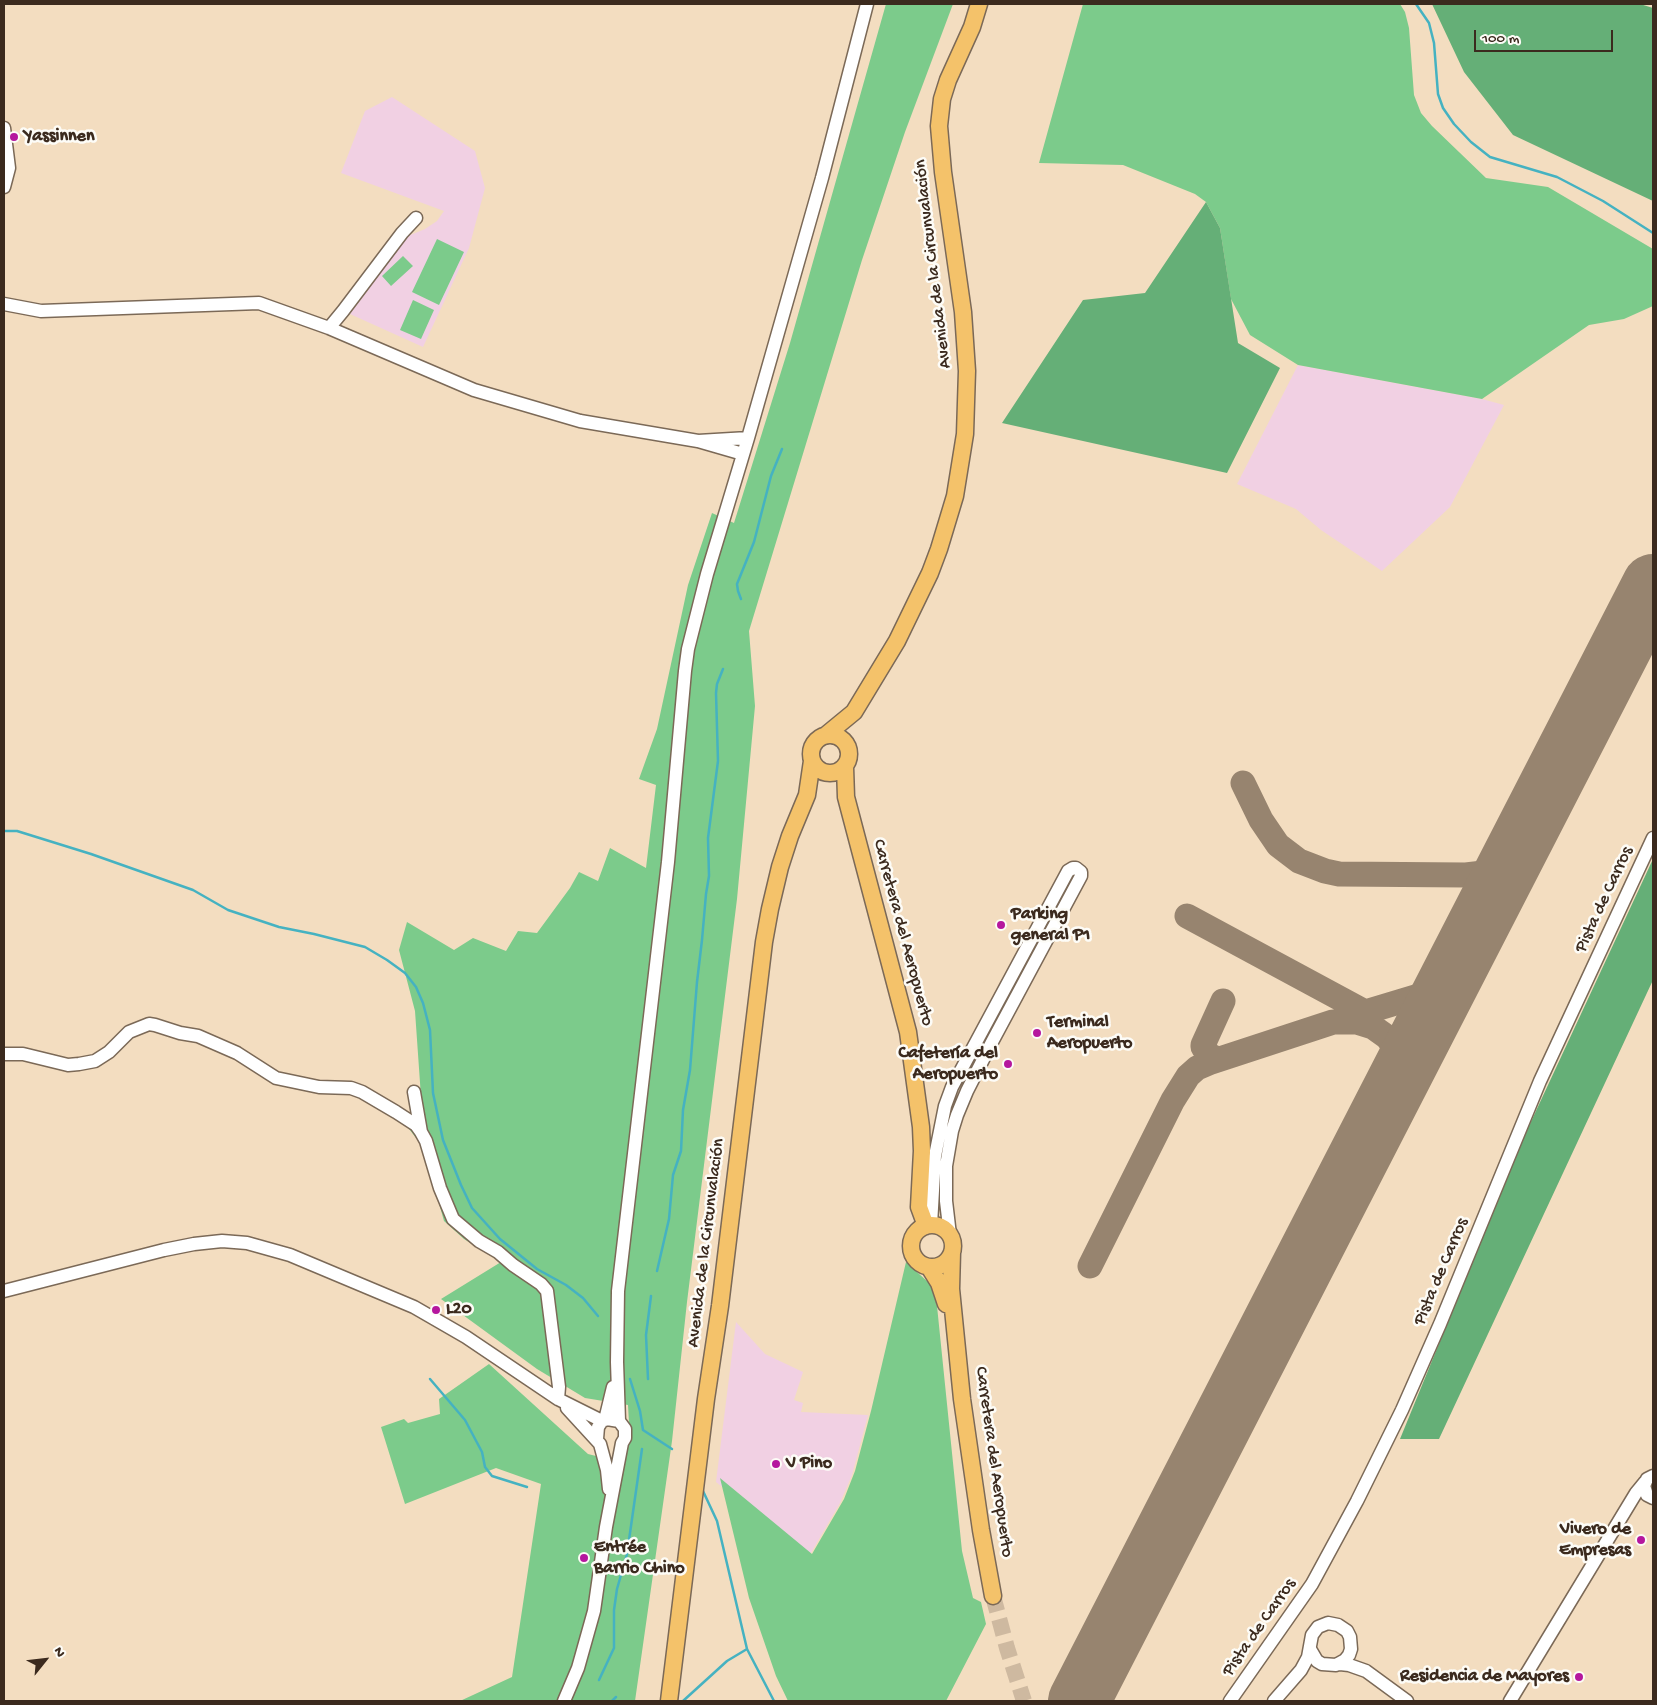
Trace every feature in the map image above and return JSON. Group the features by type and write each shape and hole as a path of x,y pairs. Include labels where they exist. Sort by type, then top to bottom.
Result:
{"main road":[{"name":"Avenida de la Circunvalación","path":"854,712 897,641 930,572 947,522 960,467 965,434 966,352 963,312 943,172 939,126 942,99 948,80 972,27 980,4"},
{"path":"807,795 813,745 854,712"},
{"path":"807,795 848,761 848,748 854,712"},
{"path":"826,735 842,739 848,748"},
{"path":"812,761 820,770 834,771"},
{"name":"Carretera del Aeropuerto","path":"834,771 846,797 908,1032 921,1127 920,1214 928,1226"},
{"name":"Avenida de la Circunvalación","path":"669,1701 706,1399 720,1306 764,942 780,867 790,836 807,795"},
{"name":"Carretera del Aeropuerto","path":"913,1238 913,1218 919,1200"},
{"path":"928,1226 942,1228 950,1235 953,1246 946,1262 935,1267 929,1267 923,1265 914,1257 911,1245 916,1233 928,1226"},
{"name":"Carretera del Aeropuerto","path":"952,1252 950,1279 955,1333 972,1474 993,1596"},
{"name":"Carretera del Aeropuerto","path":"929,1267 943,1292 955,1333"}],"street":[{"path":"564,1701 578,1668 594,1611 609,1510 624,1438 625,1429 619,1421 617,1365 618,1291 668,862 688,649 704,582 748,438 822,178 867,4"},
{"path":"4,187 6,167 5,135"},
{"path":"328,328 402,233 416,218"},
{"path":"4,304 41,311 258,303 328,328 483,392 580,421 698,441 743,454"},
{"path":"698,441 748,438"},
{"name":"Pista de Carros","path":"1230,1701 1312,1584 1361,1493 1402,1410 1440,1324 1540,1081 1653,838"},
{"path":"928,1226 935,1156 945,1106 952,1087 969,1056 1010,995 1052,930 1081,876 1081,872 1076,868 1068,871 1040,925 1010,995 982,1062 957,1115 948,1148 945,1183 950,1235"},
{"path":"1040,925 1052,930"},
{"path":"4,1054 23,1054 68,1065 95,1061 109,1052 129,1032 149,1024 198,1036 237,1053 276,1078 320,1086 351,1088 362,1092 396,1112 416,1125 426,1140 440,1188 453,1219 478,1241 498,1252 541,1284 547,1292 559,1388 558,1399 604,1446 614,1448 622,1443"},
{"path":"969,1056 982,1062"},
{"path":"414,1092 421,1132"},
{"path":"4,1291 155,1252 194,1244 222,1241 247,1243 290,1255 414,1307 466,1337 558,1399 604,1421 611,1419 619,1421"},
{"path":"609,1510 607,1470 596,1431 604,1421 617,1365"},
{"path":"1510,1701 1636,1493 1651,1488"},
{"path":"1274,1701 1297,1676 1305,1664 1310,1650 1310,1639 1315,1630 1328,1623 1338,1624 1347,1631 1350,1637 1351,1649 1366,1671"},
{"path":"1340,1664 1345,1660 1351,1649"},
{"path":"1310,1650 1317,1661 1322,1664 1331,1666 1349,1665 1366,1671 1407,1701"},
{"path":"1297,1676 1322,1664"}],"shaded area":[{"path":"392,97 475,151 485,188 469,248 423,347 350,314 408,236 425,229 437,221 444,211 341,173 365,111"},
{"path":"1298,365 1482,399 1504,405 1450,507 1382,571 1321,530 1296,509 1237,484"},
{"path":"736,1322 765,1354 803,1372 794,1400 803,1403 801,1412 868,1415 852,1475 840,1503 808,1558 716,1482"}],"green space":[{"path":"886,4 953,4 905,132 862,260 749,631 755,706 737,899 687,1302 672,1441 635,1701 460,1701 512,1677 541,1484 496,1468 405,1504 381,1427 404,1419 408,1423 440,1414 439,1399 489,1364 588,1454 624,1463 629,1423 628,1405 585,1398 537,1369 441,1299 501,1262 464,1239 444,1221 423,1147 406,1125 421,1097 415,1011 399,950 407,922 454,950 473,938 506,951 518,931 537,933 570,888 579,872 598,881 610,848 646,868 656,785 639,779 657,729 688,585 712,513 734,523 790,343"},
{"path":"1083,4 1400,4 1405,12 1409,28 1414,95 1421,113 1486,178 1548,187 1653,249 1653,306 1624,319 1589,325 1482,399 1298,365 1250,335 1231,299 1220,228 1206,202 1195,194 1123,165 1039,163"},
{"path":"1432,4 1640,4 1653,8 1653,201 1513,135 1464,72"},
{"path":"1206,202 1220,228 1238,343 1280,368 1227,473 1002,423 1083,300 1145,293"},
{"path":"437,239 464,252 439,305 412,292"},
{"path":"403,256 413,266 391,286 382,276"},
{"path":"413,300 434,310 421,339 400,330"},
{"path":"1653,859 1653,980 1439,1439 1400,1439 1522,1141"},
{"path":"906,1262 929,1283 937,1306 962,1551 973,1598 981,1602 986,1624 946,1701 788,1701 776,1676 749,1598 720,1478 812,1554 844,1499 855,1471"}],"waterway":[{"path":"1416,4 1429,23 1434,43 1438,94 1443,108 1454,124 1471,142 1490,157 1557,177 1603,201 1653,233"},
{"path":"741,599 737,584 754,542 771,476 782,449"},
{"path":"657,1271 669,1219 673,1175 681,1151 683,1110 690,1070 697,982 709,876 708,838 718,761 716,693 717,684 723,669"},
{"path":"4,831 17,831 91,854 193,890 228,910 279,927 365,947 405,973 416,987 423,1003 430,1030 433,1093 443,1140 472,1208 500,1239 537,1269 566,1285 583,1298 598,1316"},
{"path":"648,1379 646,1335 651,1296"},
{"path":"430,1379 465,1420 482,1452 485,1467 492,1476 527,1487"},
{"path":"630,1379 640,1411 643,1430 672,1449"},
{"path":"599,1680 614,1648 614,1610 617,1589 627,1554 642,1449"},
{"path":"703,1491 717,1521 747,1649 774,1701"},
{"path":"683,1701 727,1661 747,1649"},
{"path":"612,1701 616,1697"}],"taxiway":[{"path":"1243,783 1261,820 1278,845 1299,861 1325,871 1339,874 1466,875 1483,873 1507,863 1519,847"},
{"path":"1466,875 1475,879 1482,886 1486,896 1487,909"},
{"path":"1187,916 1365,1012"},
{"path":"1349,1017 1422,995 1441,984 1455,971"},
{"path":"1219,1059 1210,1056 1203,1045 1223,1001"},
{"path":"1090,1266 1173,1100 1188,1076 1197,1068 1333,1022 1357,1022 1373,1027 1387,1037 1396,1049 1398,1075 1394,1089"},
{"path":"1081,1701 1088,1684"}],"runway":[{"path":"1079,1701 1653,585"}],"tunnel":[{"path":"993,1596 1024,1701"}],"place":[{"name":"Yassinnen","path":"14,137"},
{"name":"Parking general P1","path":"1001,925"},
{"name":"Terminal Aeropuerto","path":"1037,1033"},
{"name":"Cafetería del Aeropuerto","path":"1008,1064"},
{"name":"L20","path":"436,1310"},
{"name":"V Pino","path":"776,1464"},
{"name":"Vivero de Empresas","path":"1641,1540"},
{"name":"Entrée Barrio Chino","path":"584,1558"},
{"name":"Residencia de Mayores","path":"1579,1677"}]}
